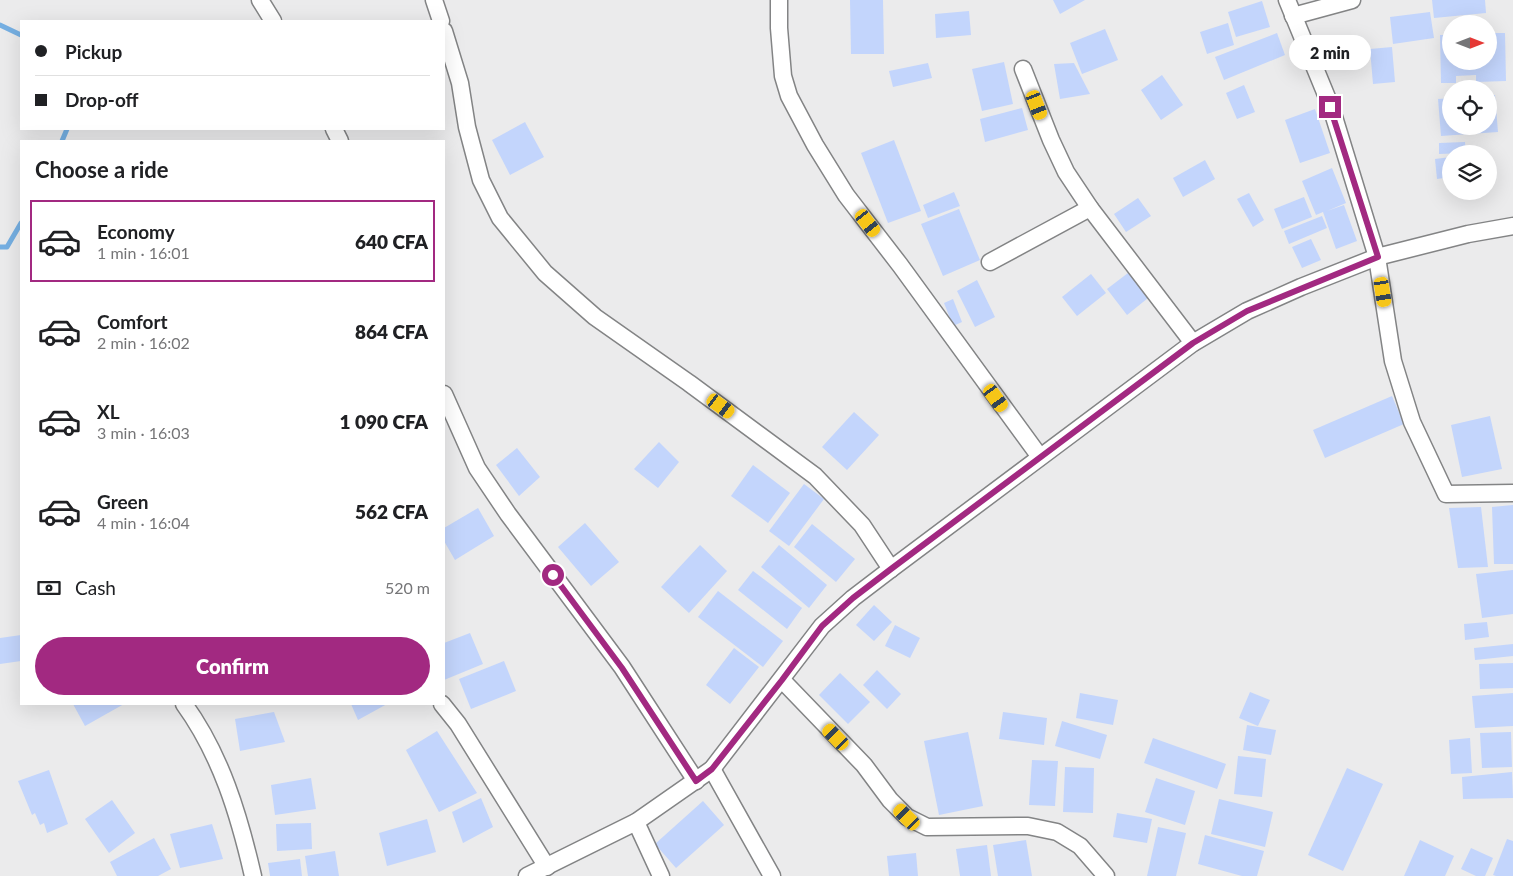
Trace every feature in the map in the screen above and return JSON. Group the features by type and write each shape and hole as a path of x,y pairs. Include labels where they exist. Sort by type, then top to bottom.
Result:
{"street":[{"path":"260,0 272,20"},
{"path":"434,0 441,20"},
{"path":"780,0 779,28 783,76 789,96 815,145 846,195 900,265 1040,457"},
{"path":"1287,0 1330,107 1378,257 1393,361 1412,422 1446,494 1513,493"},
{"path":"1293,16 1352,0"},
{"path":"445,34 460,83 466,127 480,180 500,218 545,273 595,317 689,383 815,476 862,525 891,569"},
{"path":"1023,69 1050,140 1066,172 1090,208 1193,343"},
{"path":"990,262 1090,208"},
{"path":"527,876 636,822 712,769 822,626 853,598 1193,343 1247,311 1378,257 1468,234 1513,226"},
{"path":"445,396 477,468 508,514 622,668 696,781"},
{"path":"782,680 864,765 890,800 907,817 927,827 1028,826 1057,832 1080,846 1106,876"},
{"path":"185,705 218,761 242,829 253,876"},
{"path":"443,705 458,724 547,867"},
{"path":"712,769 772,876"},
{"path":"636,822 661,876"}],"building":[{"path":"850,0 883,0 884,54 851,54"},
{"path":"1053,0 1085,0 1060,14"},
{"path":"1432,0 1485,0 1486,13 1442,15 1442,17 1434,18"},
{"path":"1262,1 1270,27 1236,37 1228,12"},
{"path":"969,11 971,35 936,38 935,14"},
{"path":"1430,12 1434,38 1393,44 1390,17"},
{"path":"1228,23 1234,45 1207,54 1200,32"},
{"path":"1105,29 1118,60 1082,74 1070,43"},
{"path":"1277,33 1285,55 1224,80 1215,57"},
{"path":"1498,33 1505,33 1506,81 1476,80 1476,75 1456,76 1456,80 1442,80 1441,83 1440,35 1442,35 1442,70 1498,70"},
{"path":"1392,47 1395,82 1373,84 1370,49"},
{"path":"1004,62 1013,104 982,111 972,69"},
{"path":"928,63 932,78 893,87 889,71"},
{"path":"1074,63 1090,94 1060,99 1054,64"},
{"path":"1162,75 1183,105 1161,120 1141,90"},
{"path":"1244,85 1255,112 1237,119 1226,93"},
{"path":"1438,99 1442,99 1442,135 1455,135 1441,136"},
{"path":"1022,108 1028,130 985,142 980,119"},
{"path":"1315,109 1330,153 1300,163 1285,120"},
{"path":"525,122 544,157 510,175 492,140"},
{"path":"894,140 921,211 888,223 861,153"},
{"path":"1465,142 1465,145 1442,145 1442,154 1439,154 1439,143"},
{"path":"1442,158 1442,178 1437,179 1435,159"},
{"path":"1205,160 1215,179 1183,197 1173,178"},
{"path":"1332,168 1346,203 1327,211 1344,205 1357,241 1336,249 1323,212 1316,215 1302,181"},
{"path":"954,192 960,206 928,218 923,205"},
{"path":"1249,193 1264,220 1253,227 1237,199"},
{"path":"1304,197 1312,217 1282,229 1274,209"},
{"path":"1138,198 1151,216 1126,232 1114,214"},
{"path":"959,209 980,260 943,276 921,224"},
{"path":"1322,216 1327,228 1289,244 1284,231"},
{"path":"1311,239 1321,260 1302,268 1292,247"},
{"path":"1128,273 1148,298 1127,315 1107,289"},
{"path":"1091,274 1106,293 1077,316 1062,297"},
{"path":"977,280 995,317 975,327 957,291"},
{"path":"953,299 962,322 953,326 944,303"},
{"path":"1392,396 1404,424 1325,458 1313,430"},
{"path":"854,412 879,435 847,470 822,447"},
{"path":"1490,416 1502,469 1462,477 1451,425"},
{"path":"659,442 679,462 658,488 634,469"},
{"path":"517,448 540,477 519,496 496,465"},
{"path":"753,465 790,493 768,523 731,496"},
{"path":"804,484 824,499 789,546 769,531"},
{"path":"1513,505 1513,564 1494,564 1492,507"},
{"path":"1481,507 1488,567 1458,568 1449,508"},
{"path":"478,508 494,536 455,560 445,543 445,527"},
{"path":"585,523 619,562 591,586 558,547"},
{"path":"812,524 855,559 836,582 794,547"},
{"path":"700,545 727,571 689,613 661,587"},
{"path":"779,545 827,585 809,608 761,567"},
{"path":"1513,570 1513,614 1482,618 1476,574"},
{"path":"753,571 802,608 787,629 738,590"},
{"path":"718,591 783,641 763,667 698,617"},
{"path":"874,605 892,622 874,641 856,625"},
{"path":"1487,622 1489,637 1465,640 1464,624"},
{"path":"895,625 920,638 910,658 885,646"},
{"path":"470,633 483,664 445,680 445,643"},
{"path":"20,635 20,661 0,664 0,638"},
{"path":"1513,644 1513,656 1475,660 1474,648"},
{"path":"734,648 759,667 730,704 706,685"},
{"path":"504,661 516,691 471,709 459,679"},
{"path":"1513,663 1513,688 1480,689 1479,664"},
{"path":"877,670 901,694 887,709 863,685"},
{"path":"840,673 870,702 848,724 819,695"},
{"path":"1250,692 1270,700 1258,726 1239,718"},
{"path":"1080,693 1118,700 1113,725 1076,718"},
{"path":"1513,693 1513,726 1475,728 1472,696"},
{"path":"74,705 122,705 85,726"},
{"path":"351,705 385,705 358,720"},
{"path":"274,712 285,742 240,751 235,719"},
{"path":"1003,712 1047,718 1044,745 999,739"},
{"path":"1062,721 1107,735 1100,759 1055,746"},
{"path":"1247,725 1276,730 1271,755 1243,750"},
{"path":"437,731 477,793 439,812 406,750"},
{"path":"968,732 983,806 939,815 924,741"},
{"path":"1511,732 1512,767 1482,768 1480,733"},
{"path":"1153,738 1226,764 1217,789 1144,763"},
{"path":"1470,738 1472,773 1451,774 1449,740"},
{"path":"1238,756 1266,759 1262,797 1234,794"},
{"path":"1032,760 1058,761 1055,806 1029,805"},
{"path":"1065,767 1094,768 1093,813 1063,812"},
{"path":"1347,768 1383,784 1343,871 1308,855"},
{"path":"49,770 68,824 47,833 44,823 40,825 35,813 32,815 18,781"},
{"path":"1512,772 1513,798 1463,799 1462,777"},
{"path":"311,778 316,809 275,815 271,785"},
{"path":"1156,778 1195,791 1185,825 1145,812"},
{"path":"481,798 493,827 463,843 452,812"},
{"path":"1219,799 1273,812 1265,847 1211,834"},
{"path":"112,800 135,833 109,853 85,819"},
{"path":"703,801 724,825 676,868 655,844"},
{"path":"1117,813 1152,819 1147,843 1113,837"},
{"path":"427,819 436,852 387,866 379,833"},
{"path":"311,823 312,849 277,851 276,824"},
{"path":"212,824 223,859 180,868 170,834"},
{"path":"1158,827 1186,833 1176,876 1147,876"},
{"path":"1205,835 1264,851 1257,876 1242,876 1198,864"},
{"path":"154,838 171,869 158,876 117,876 110,862"},
{"path":"1507,839 1513,841 1513,876 1493,875"},
{"path":"1026,840 1032,876 998,876 993,845"},
{"path":"1420,840 1454,856 1445,876 1404,876"},
{"path":"987,845 991,876 960,876 956,849"},
{"path":"1471,848 1493,858 1485,876 1476,876 1461,869"},
{"path":"335,851 339,876 308,876 305,856"},
{"path":"916,853 918,876 889,876 887,856"},
{"path":"300,859 302,876 270,876 268,863"}],"waterway":[{"path":"0,25 20,35"},
{"path":"62,140 67,130"},
{"path":"0,247 7,247 20,225"}],"route":[{"path":"553,575 622,668 696,781 712,769 822,626 853,598 1193,343 1247,311 1378,257 1330,107"}]}
